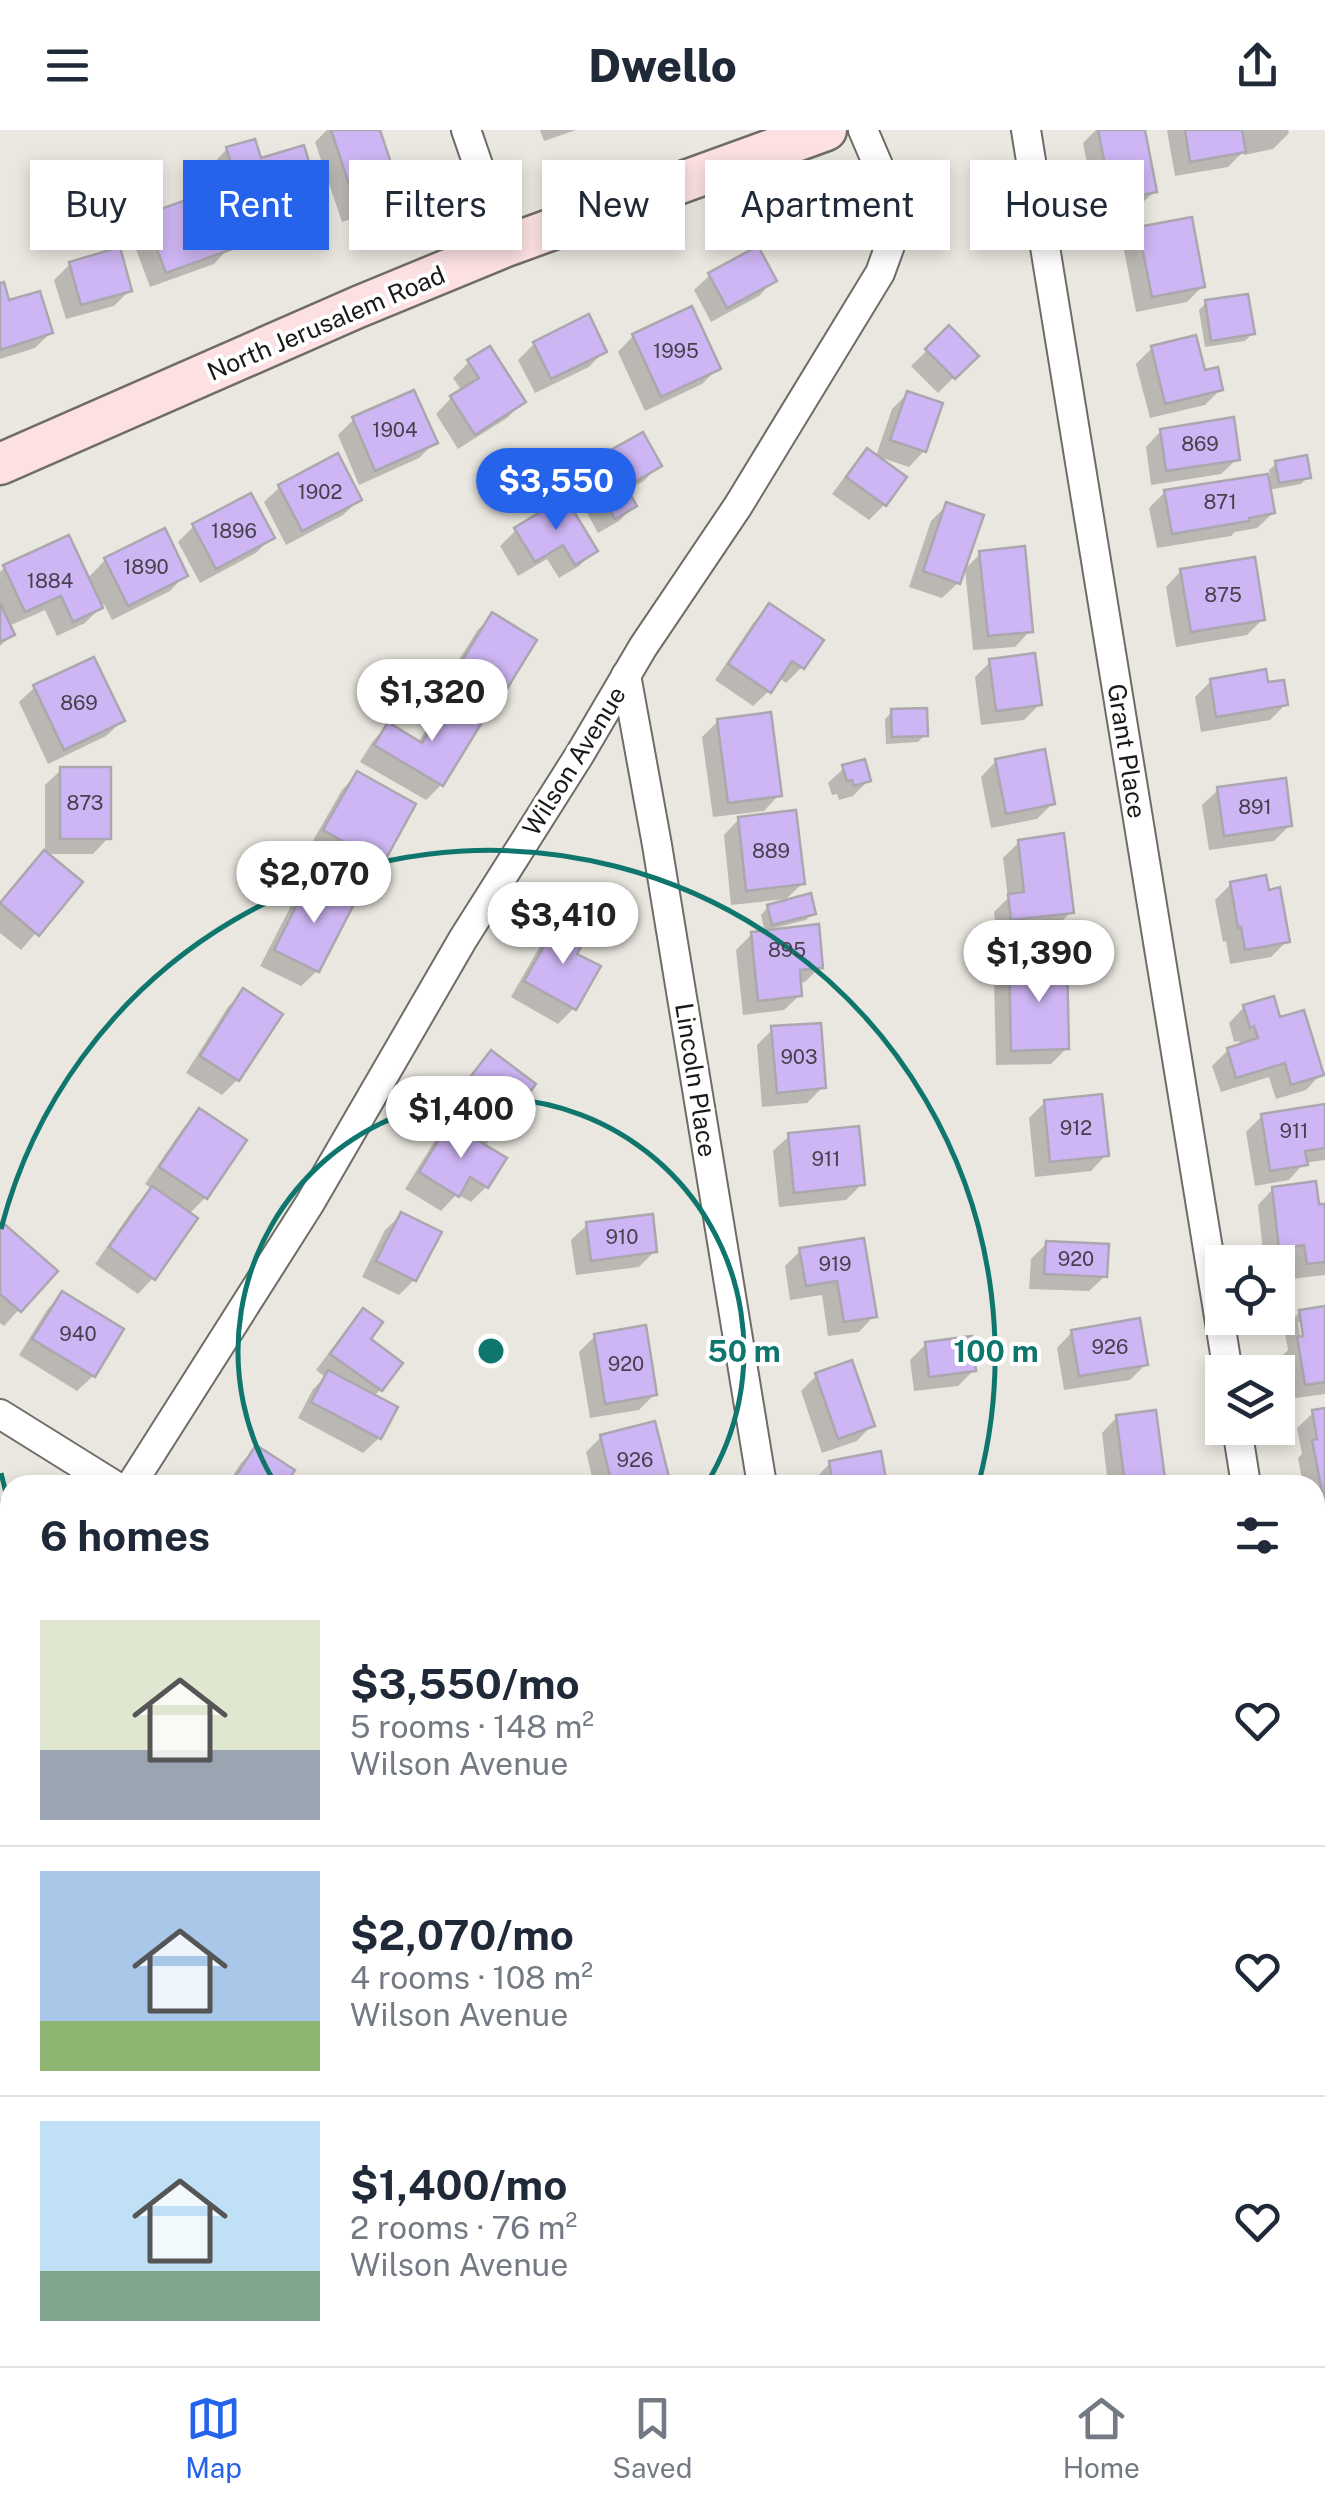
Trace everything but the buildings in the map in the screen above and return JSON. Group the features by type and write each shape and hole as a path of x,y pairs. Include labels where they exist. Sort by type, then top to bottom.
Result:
{"main road":[{"name":"North Jerusalem Road","path":"522,240 826,130"},
{"name":"North Jerusalem Road","path":"0,464 496,250"}],"street":[{"path":"466,130 476,160"},
{"name":"Wilson Avenue","path":"137,1475 310,1203 462,939 626,675 738,506 880,273 896,230 895,205 863,130"},
{"name":"Grant Place","path":"1026,130 1225,1355"},
{"name":"Lincoln Place","path":"626,675 760,1475"},
{"path":"0,1414 98,1475"},
{"path":"1240,1445 1244,1475"}]}
